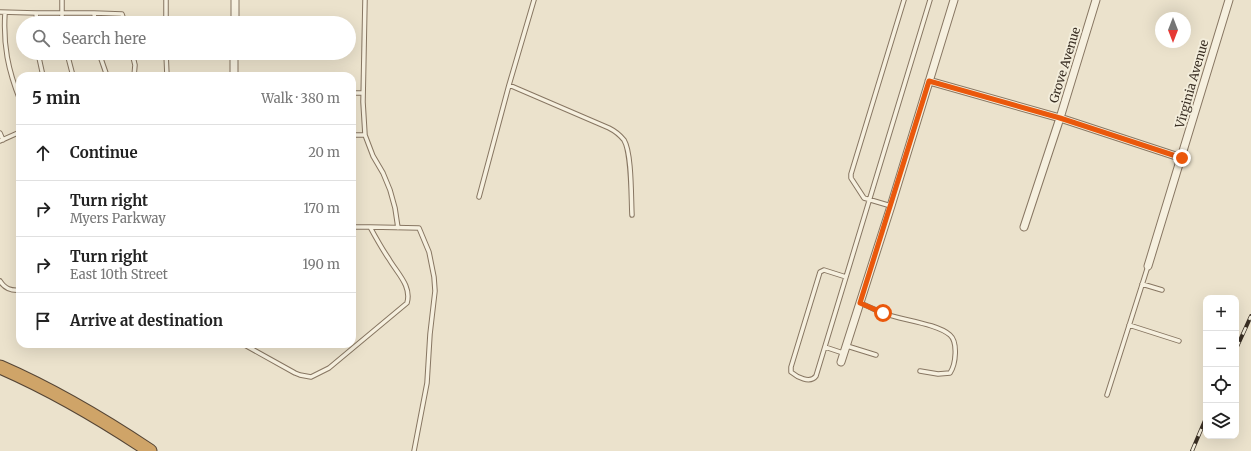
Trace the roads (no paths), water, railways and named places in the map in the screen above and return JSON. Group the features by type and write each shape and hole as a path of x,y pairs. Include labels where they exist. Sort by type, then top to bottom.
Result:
{"highway":[{"path":"0,367 51,391 92,414 150,451"}],"street":[{"path":"235,0 235,16"},
{"path":"841,362 891,206 954,0"},
{"name":"Grove Avenue","path":"1024,227 1060,118 1096,0"},
{"name":"Virginia Avenue","path":"1148,266 1229,0"},
{"path":"234,60 234,72"},
{"path":"929,81 1060,118 1182,158"}],"lane":[{"path":"61,16 62,0"},
{"path":"166,0 166,16"},
{"path":"365,0 363,93 363,120 365,135 373,156 383,173 390,190 398,228"},
{"path":"479,197 509,85 534,0"},
{"path":"891,206 862,196 851,178 851,174 904,0"},
{"path":"846,277 824,270 820,272 791,367 795,376 810,380 814,379 816,376 930,0"},
{"path":"0,12 94,13 122,14 122,16"},
{"path":"5,12 4,30 6,51 11,78 16,90"},
{"path":"40,60 42,72"},
{"path":"69,60 72,72"},
{"path":"101,60 106,72"},
{"path":"134,60 134,72"},
{"path":"166,60 166,72"},
{"path":"509,85 609,128 617,132 624,139 629,153 632,215"},
{"path":"356,93 363,93"},
{"path":"0,133 1,140 16,134"},
{"path":"356,135 365,135"},
{"path":"356,227 419,228 429,252 435,284 435,302 430,334 427,383 414,451"},
{"path":"356,346 407,304 408,299 408,293 402,278 389,261 370,227"},
{"path":"1107,394 1148,266"},
{"path":"0,281 4,287 9,290 16,290"},
{"path":"1142,284 1162,290"},
{"path":"860,303 883,313 946,332 951,336 954,342 955,350 953,369 950,372 938,374 920,371"},
{"path":"1129,325 1179,341"},
{"path":"847,346 876,355"},
{"path":"825,347 844,353"},
{"path":"250,348 295,373 311,377 329,368 353,348"}],"railway":[{"path":"1239,342 1251,316"},
{"path":"1192,451 1203,425"}]}
